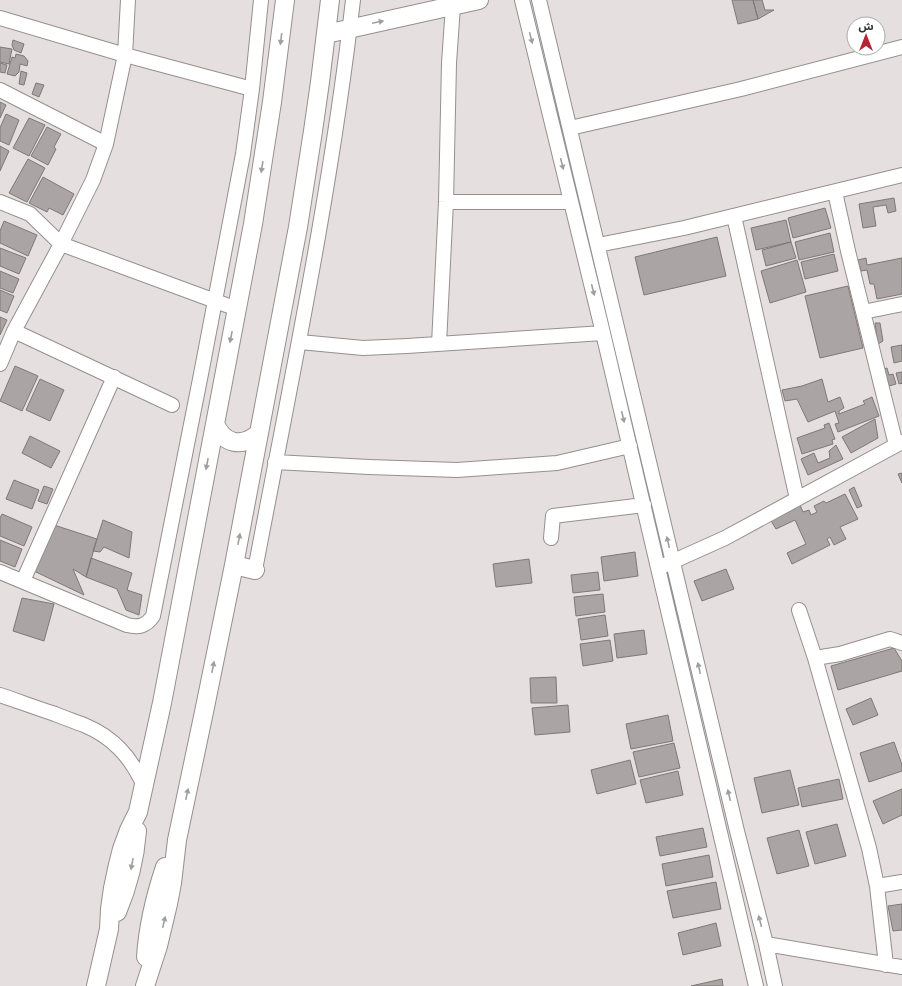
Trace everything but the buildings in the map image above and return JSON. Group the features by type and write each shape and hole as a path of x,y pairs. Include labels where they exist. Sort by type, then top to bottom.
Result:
{"main road":[{"path":"96,986 109,929 110,908 117,869 127,836 138,812 162,703 253,224 278,61 285,0"},
{"path":"145,986 158,946 168,904 177,840 234,565 298,227 331,0"},
{"path":"326,34 479,0"},
{"path":"215,424 219,432 225,438 233,442 251,440 258,434"},
{"path":"234,565 255,570"}],"street":[{"path":"0,364 14,331 61,244 93,180 106,144 125,55 128,0"},
{"path":"0,572 127,625 139,627 149,621 153,616 243,154 252,89 261,0"},
{"path":"255,570 300,342 328,182 353,0"},
{"path":"522,0 630,446 756,986"},
{"path":"539,0 775,986"},
{"path":"439,344 446,202 449,63 453,6"},
{"path":"0,18 125,55 252,89"},
{"path":"570,128 741,89 902,47"},
{"path":"0,90 106,144"},
{"path":"598,244 684,228 902,175"},
{"path":"658,567 673,562 725,538 899,443 834,192"},
{"path":"0,202 30,214 61,244 237,309"},
{"path":"446,202 571,202"},
{"path":"734,216 797,499"},
{"path":"864,312 902,304"},
{"path":"14,331 172,405"},
{"path":"300,342 363,348 603,333"},
{"path":"23,581 114,377"},
{"path":"276,462 457,470 557,463 630,446"},
{"path":"551,538 553,516 644,505"},
{"path":"799,610 815,658 869,848 877,886 886,965"},
{"path":"815,658 840,654 890,639 902,643"},
{"path":"0,695 83,724 109,739 125,754 138,772 144,786"},
{"path":"877,886 902,882"},
{"path":"766,944 902,967"}]}
